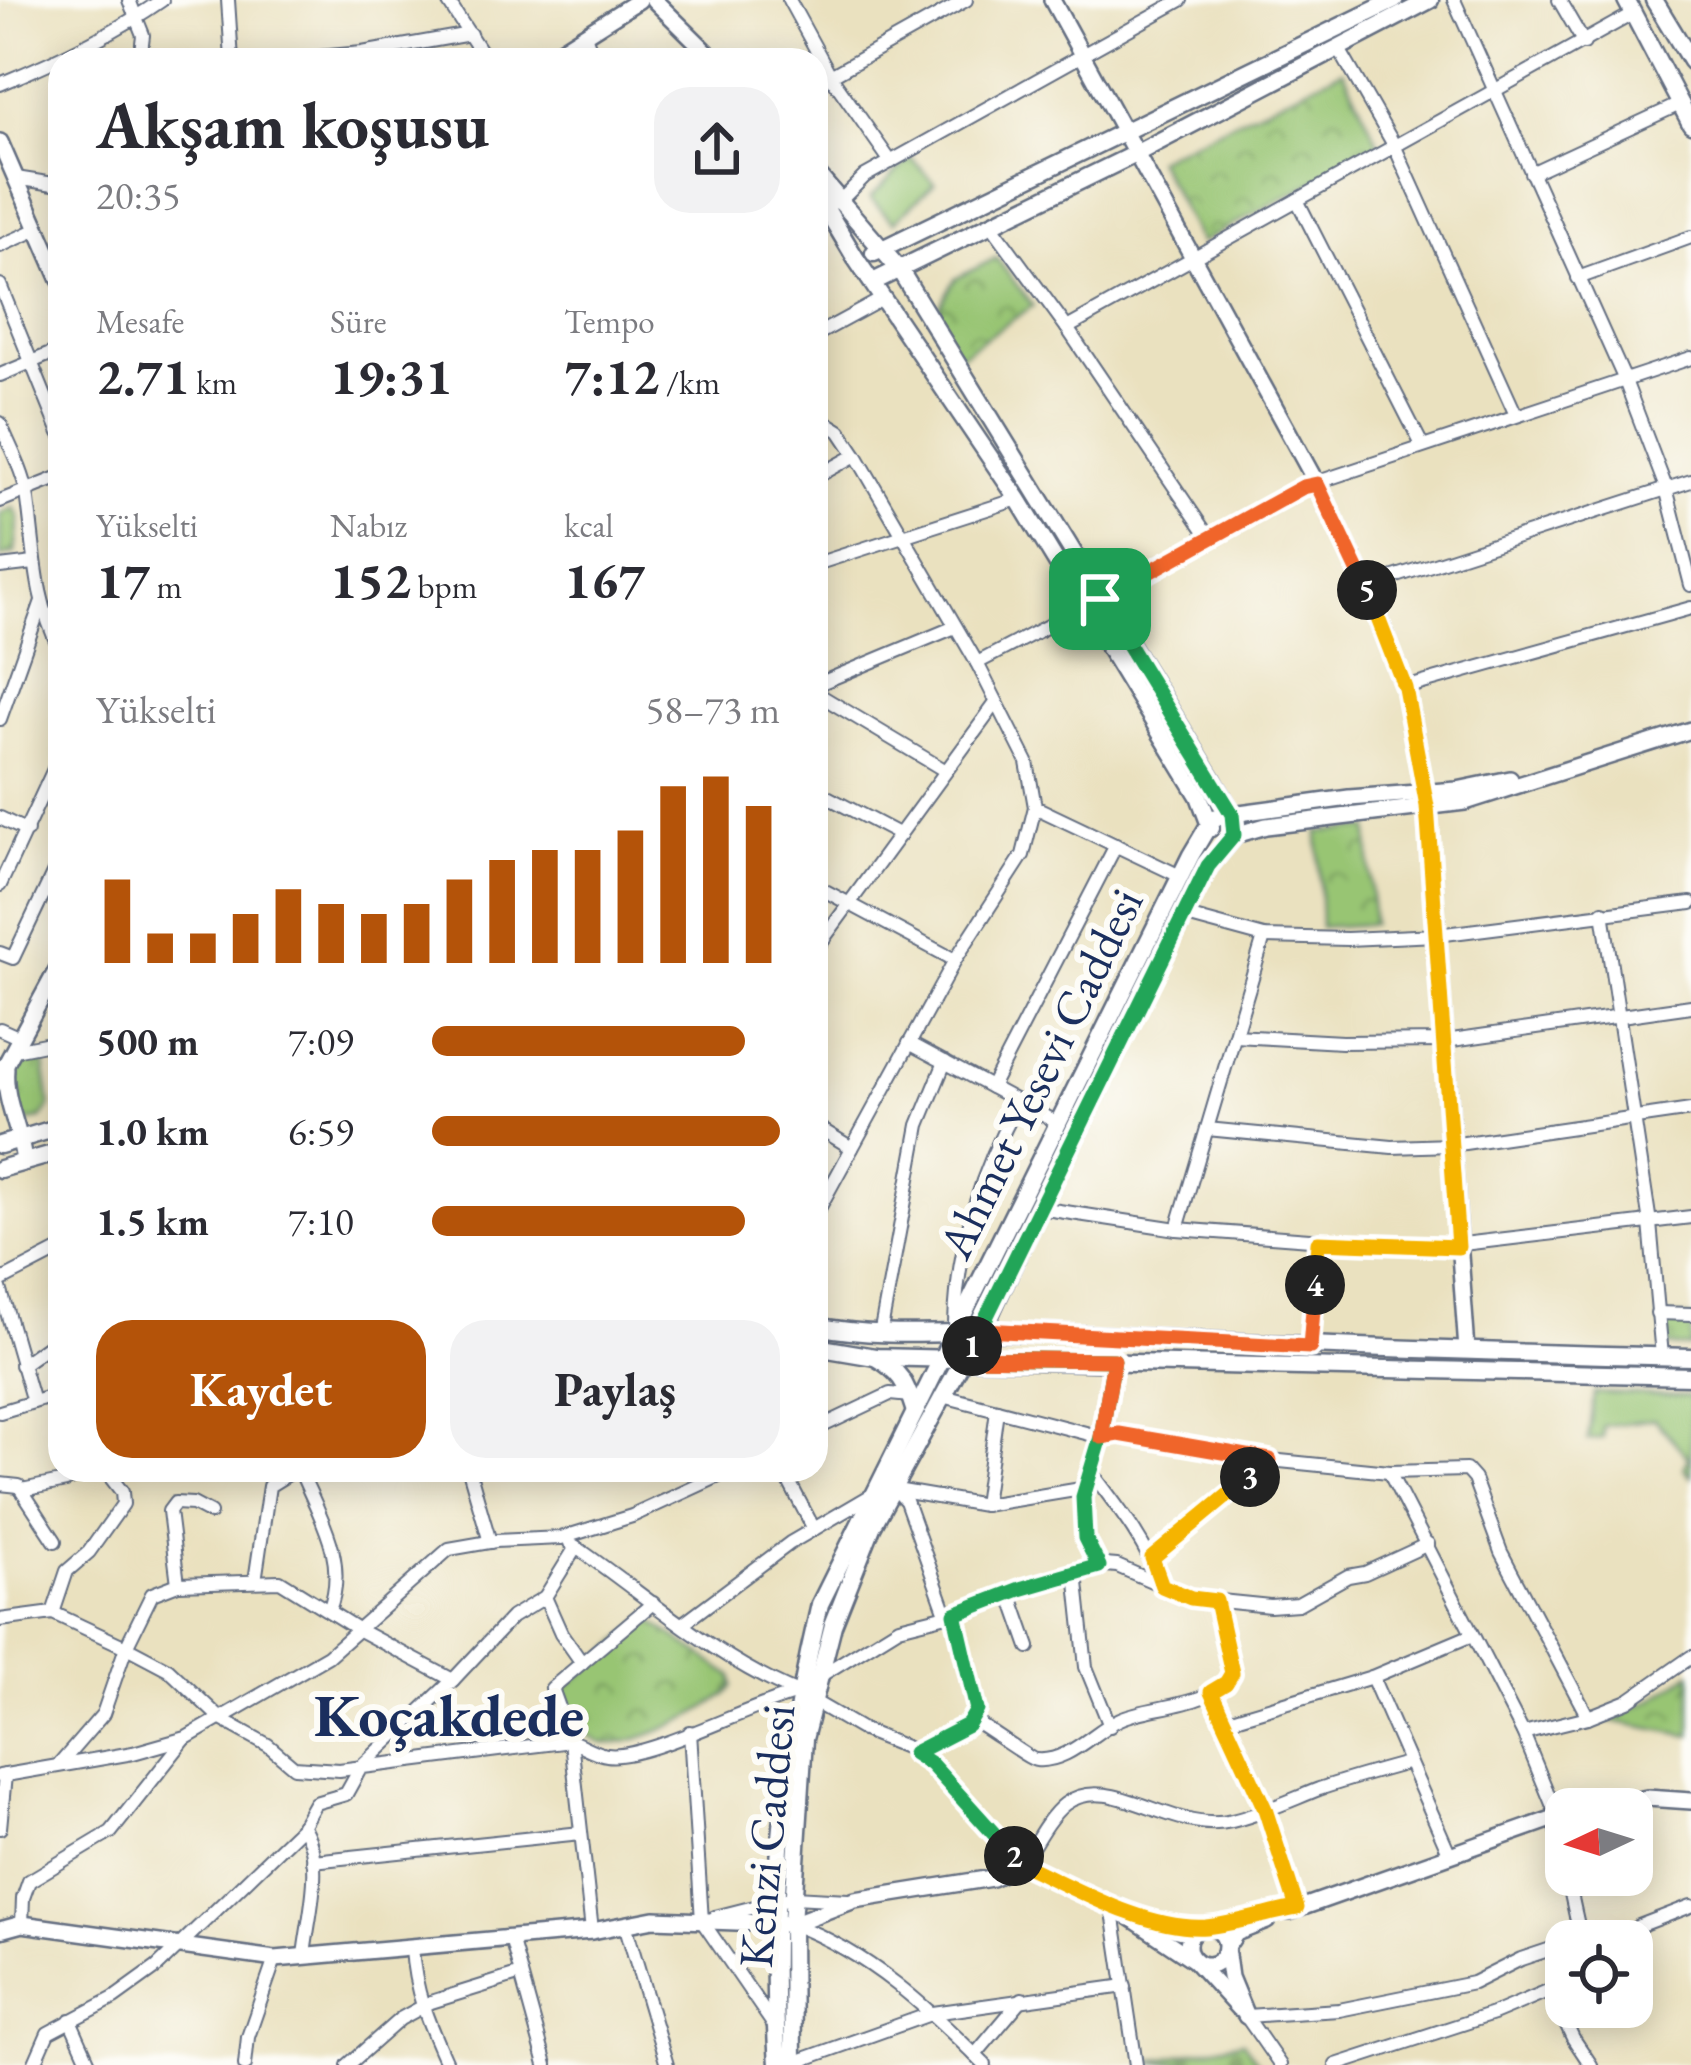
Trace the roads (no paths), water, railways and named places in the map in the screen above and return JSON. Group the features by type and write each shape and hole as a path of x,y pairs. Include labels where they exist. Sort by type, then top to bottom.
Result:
{"main road":[{"path":"856,259 884,250 1395,0"},
{"path":"878,290 899,269 1135,154 1430,0"},
{"path":"1658,1 1691,61"},
{"path":"1630,6 1691,124"},
{"path":"828,206 884,250 899,269 1092,603 1199,796 1210,825 1219,836 1234,835 1232,814 1092,603 856,259 828,211"},
{"path":"1210,825 1218,814 1232,814"},
{"name":"Ahmet Yesevi Caddesi","path":"942,1357 1180,875 1210,825"},
{"name":"Ahmet Yesevi Caddesi","path":"964,1358 983,1330 1208,866 1234,835"},
{"path":"0,1145 48,1130"},
{"path":"0,1168 48,1155"},
{"path":"828,1328 880,1334 983,1330 1310,1347 1691,1357"},
{"path":"828,1349 875,1357 1691,1376"},
{"path":"875,1357 902,1376 912,1402"},
{"name":"Kenzi Caddesi","path":"788,2064 776,2028 783,1924 820,1604 912,1402 942,1357"},
{"name":"Kenzi Caddesi","path":"806,1697 819,1676 833,1625 872,1528 964,1358"},
{"name":"Kenzi Caddesi","path":"783,1924 788,2064"}],"street":[{"path":"129,0 143,35 141,48"},
{"path":"79,48 162,0"},
{"path":"231,48 228,3 245,0"},
{"path":"447,0 479,48"},
{"path":"564,48 639,0"},
{"path":"654,0 703,48"},
{"path":"789,0 815,48"},
{"path":"830,75 966,0"},
{"path":"1052,0 1317,484 1366,586 1405,688 1425,798 1467,1350"},
{"path":"828,199 1181,0"},
{"path":"1454,0 1624,378 1666,488 1691,585"},
{"path":"1559,0 1584,43"},
{"path":"1067,328 1584,43 1630,6"},
{"path":"390,48 470,34"},
{"path":"585,35 590,48"},
{"path":"1340,49 1394,146 1516,415"},
{"path":"0,84 48,64"},
{"path":"828,71 891,162"},
{"path":"1531,173 1682,103"},
{"path":"0,142 48,252"},
{"path":"16,178 48,182"},
{"path":"1297,200 1422,445"},
{"path":"990,223 1210,539"},
{"path":"0,246 38,229"},
{"path":"1578,278 1691,237"},
{"path":"0,285 48,405"},
{"path":"828,326 878,290"},
{"path":"0,375 48,355"},
{"path":"977,663 1303,487 1691,358"},
{"path":"0,422 26,489 34,563 48,616"},
{"path":"828,424 840,431 856,455 977,663 1028,762 1035,807 1023,855 955,961 828,1192"},
{"path":"828,470 856,455"},
{"path":"0,501 48,481"},
{"path":"1366,586 1691,481"},
{"path":"828,561 1018,499"},
{"path":"0,567 34,563"},
{"path":"0,719 42,600"},
{"path":"1405,688 1691,608"},
{"path":"828,684 955,627"},
{"path":"828,697 946,771"},
{"path":"828,933 996,703"},
{"path":"1232,814 1425,798 1465,802 1691,730"},
{"path":"0,885 48,784"},
{"path":"828,797 900,835"},
{"path":"1234,835 1425,798"},
{"path":"1035,807 1180,875"},
{"path":"0,818 28,831"},
{"path":"991,1087 1116,845"},
{"path":"0,953 14,958 48,885"},
{"path":"828,892 955,961"},
{"path":"1183,916 1264,937 1437,935 1691,903"},
{"path":"1603,912 1650,1223 1663,1356"},
{"path":"1178,1229 1264,937"},
{"path":"23,1162 22,1138 7,1094 10,1057 48,986"},
{"path":"1235,1036 1445,1041 1691,1006"},
{"path":"0,1029 10,1057"},
{"path":"909,1042 1058,1123"},
{"path":"10,1057 48,1045"},
{"path":"880,1334 919,1125 945,1062"},
{"path":"955,1333 956,1296 989,1156 1018,1102"},
{"path":"1207,1129 1392,1147 1451,1144 1691,1110"},
{"path":"828,1133 852,1148"},
{"path":"1039,1208 1178,1229 1318,1242 1458,1247 1691,1217"},
{"path":"1310,1347 1318,1242"},
{"path":"33,1402 0,1285 48,1257"},
{"path":"1657,1312 1691,1314"},
{"path":"21,1365 48,1346"},
{"path":"1099,1566 1082,1521 1114,1360"},
{"path":"828,1423 890,1394 902,1376"},
{"path":"890,1394 912,1402"},
{"path":"943,1396 1101,1437 1119,1434 1270,1460 1389,1472 1466,1470 1474,1479 1501,1552 1588,1717"},
{"path":"0,1412 48,1400"},
{"path":"984,1505 997,1410"},
{"path":"1152,1558 1270,1460"},
{"path":"1389,1472 1547,1788"},
{"path":"1093,1474 1152,1558 1162,1586"},
{"path":"22,1490 61,1482"},
{"path":"53,1613 67,1571 89,1552 123,1504 114,1482"},
{"path":"255,1581 269,1486 276,1482"},
{"path":"303,1482 335,1556 337,1579 329,1610"},
{"path":"473,1482 490,1542"},
{"path":"0,1828 2,1776 133,1753 186,1738 328,1656 448,1550 561,1538 632,1516 706,1482"},
{"path":"789,1482 814,1529"},
{"path":"0,1484 13,1483 22,1490 55,1541"},
{"path":"914,1753 972,1720 976,1703 951,1615 906,1501 896,1490 984,1505 1087,1488"},
{"path":"682,1624 814,1529 872,1495"},
{"path":"178,1584 169,1511 175,1502 210,1513"},
{"path":"561,1538 760,1677 931,1764 1022,1864 1112,1905 1170,1924 1221,1932 1230,1978 1246,2016"},
{"path":"819,1676 899,1627 951,1615 1099,1566 1117,1566 1191,1598 1298,1604 1336,1581 1428,1544"},
{"path":"34,2065 48,2033 114,1998 157,1967 302,1825 315,1803 346,1794 361,1767 512,1617 545,1597 576,1547"},
{"path":"1076,1573 1086,1667 1110,1726"},
{"path":"58,1766 103,1714 126,1647 152,1594 178,1584 280,1582 453,1680"},
{"path":"1010,1593 1029,1647"},
{"path":"545,1597 560,1633 582,1663"},
{"path":"972,1720 1039,1761 1066,1754 1118,1719 1211,1692 1232,1673 1216,1601"},
{"path":"592,1931 571,1741 552,1688 653,1603"},
{"path":"0,1620 53,1613 126,1647 168,1669 221,1719 268,1745 294,1767 361,1767 571,1741 606,1756 635,1754 806,1697"},
{"path":"1225,1721 1372,1677 1472,1635"},
{"path":"1523,1733 1588,1717 1628,1701 1691,1657"},
{"path":"1372,1677 1450,1855"},
{"path":"1211,1692 1265,1809 1297,1908"},
{"path":"690,1732 702,1921 776,2028"},
{"path":"22,1924 29,1881 111,1832 186,1738"},
{"path":"0,1930 22,1924 274,1959 592,1931 654,1919 783,1924 855,1900 992,1878 1022,1864 1060,1807 1074,1798 1099,1794 1135,1801 1182,1822 1229,1822 1407,1762"},
{"path":"1653,1798 1691,1801"},
{"path":"1112,1905 1194,1960 1214,1964 1236,1933 1545,1821"},
{"path":"302,1825 313,1841 304,1956"},
{"path":"313,1861 581,1833"},
{"path":"702,1921 785,1899 855,1900"},
{"path":"1112,1905 1136,2065"},
{"path":"1653,1921 1691,1906"},
{"path":"1280,2065 1246,2016 1194,1960 1189,1939 1206,1927 1297,1908"},
{"path":"625,1924 667,2065"},
{"path":"783,1924 852,1953 933,2013 980,2060 1022,1998"},
{"path":"511,1938 546,2065"},
{"path":"412,1947 413,1981 447,2065"},
{"path":"1246,2016 1339,2011 1473,1983 1545,1951"},
{"path":"244,2065 248,2037 274,1959"},
{"path":"348,2065 400,2019 421,2007 521,1974"},
{"path":"788,2064 933,2013 1125,1986"},
{"path":"1336,2065 1545,1992"},
{"path":"70,2020 90,2065"},
{"path":"1568,2028 1592,2065"}],"district":[{"name":"Koçakdede","path":"449,1715"}]}
